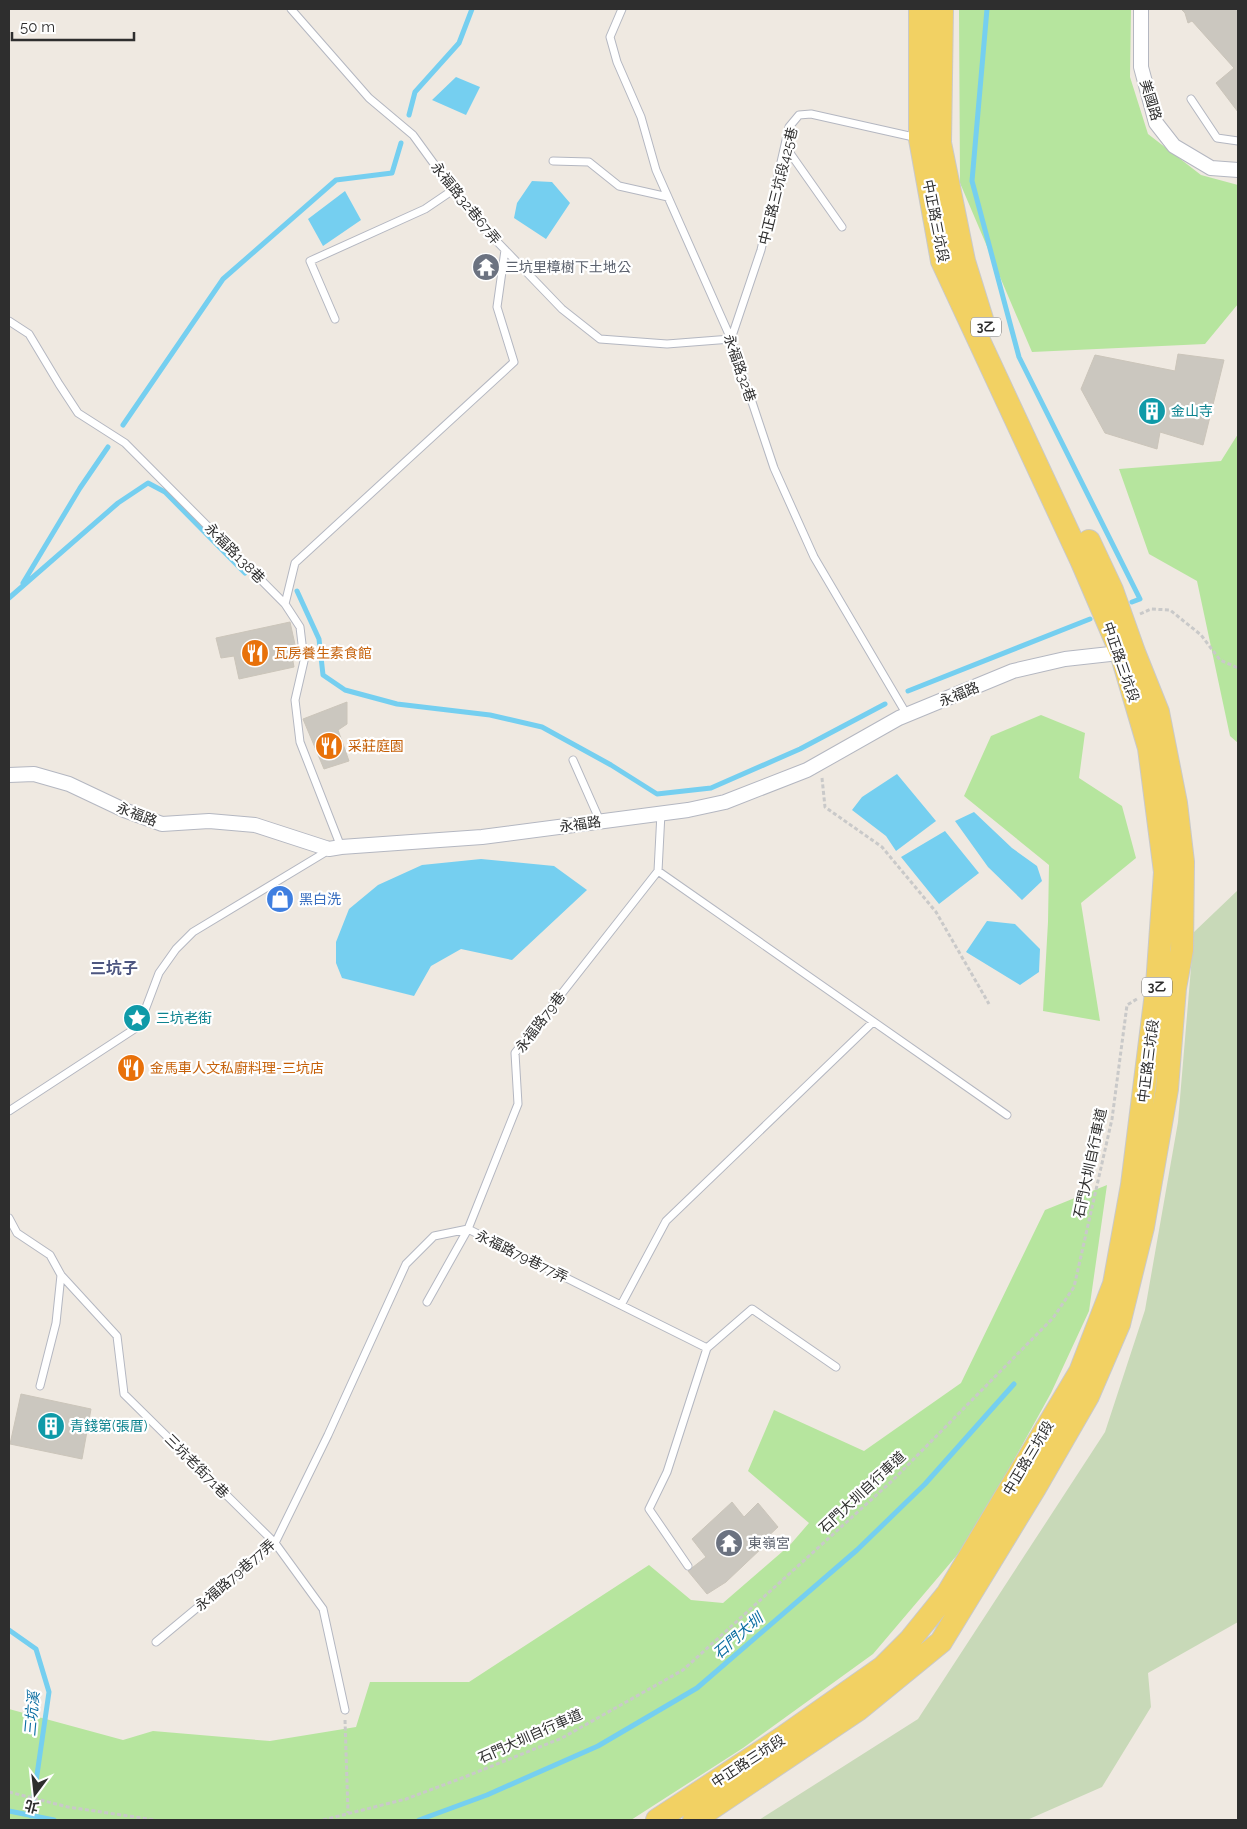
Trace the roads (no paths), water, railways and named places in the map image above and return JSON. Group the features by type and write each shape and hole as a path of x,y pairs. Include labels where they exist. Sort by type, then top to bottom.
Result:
{"main road":[{"name":"中正路三坑段","path":"657,1820 782,1738 883,1667 910,1640 948,1593 1080,1372 1114,1284 1132,1185 1157,985 1165,872 1149,748 1112,590 1027,408 980,314 930,141 920,9"},
{"name":"中正路三坑段","path":"930,141 942,9"},
{"name":"中正路三坑段","path":"694,1820 860,1709 941,1642 1035,1488 1088,1396 1119,1324 1143,1227 1167,1089 1175,988 1182,950 1183,862 1176,803 1158,712 1127,652"}],"street":[{"name":"美國路","path":"1141,9 1141,68 1156,123 1174,146 1211,168 1238,170"},
{"name":"永福路","path":"9,775 34,774 68,784 124,810 162,824 209,820 255,825 335,848 482,837 688,810 725,802 807,770 907,715 1013,671 1065,659 1127,652"}],"lane":[{"name":"永福路32巷67弄","path":"291,9 369,98 413,135 453,190 486,230 562,309 600,339 667,344 731,339"},
{"name":"永福路32巷","path":"622,9 610,37 617,62 641,117 656,170 731,339 774,468 814,557 907,715"},
{"path":"1191,99 1218,138 1238,142"},
{"name":"中正路三坑段425巷","path":"731,339 761,250 789,127 799,115 811,114 930,141"},
{"path":"785,146 842,227"},
{"path":"553,161 589,162 619,186 668,197"},
{"path":"335,319 310,261 426,209 453,190"},
{"path":"285,604 294,564 514,362 497,307 505,250"},
{"name":"永福路138巷","path":"9,321 29,334 78,413 125,443 285,604 300,627 304,661 294,700 300,742 335,848"},
{"path":"573,760 600,821"},
{"path":"661,813 658,871 1007,1115"},
{"path":"9,1111 139,1026 159,973 176,949 193,932 335,848"},
{"name":"永福路79巷","path":"426,1302 468,1229 518,1104 515,1053 658,871"},
{"path":"621,1304 666,1220 873,1022"},
{"name":"三坑老街71巷","path":"9,1218 17,1232 50,1255 61,1275 117,1336 124,1394 276,1543 323,1609 344,1710"},
{"name":"永福路79巷77弄","path":"156,1642 276,1543 328,1435 406,1264 434,1236 468,1229 708,1348"},
{"path":"40,1386 56,1323 61,1275"},
{"path":"688,1566 649,1510 667,1472 708,1348 752,1309 836,1367"}],"water":[{"path":"456,77 480,87 466,115 432,100"},
{"path":"532,181 552,182 570,203 546,239 514,218 517,203"},
{"path":"345,191 361,220 323,246 308,219"},
{"path":"897,774 936,821 896,851 886,836 852,810 862,797"},
{"path":"974,812 1012,848 1037,866 1042,881 1022,900 988,867 955,821"},
{"path":"945,831 979,873 939,904 901,857"},
{"path":"481,859 554,866 587,890 512,960 461,949 431,966 414,996 342,978 336,963 336,942 349,909 378,885 422,865"},
{"path":"987,921 1015,924 1040,949 1039,972 1020,985 966,952"}],"waterway":[{"path":"409,115 415,92 459,43 472,9"},
{"path":"987,9 972,181 1019,357 1140,599 1132,602"},
{"path":"123,425 223,279 336,180 392,173 401,143"},
{"path":"23,583 80,488 108,447"},
{"path":"9,598 118,503 148,483 165,492 245,573"},
{"path":"297,591 319,639 323,675 345,690 397,704 490,715 542,727 611,765 657,794 711,788 800,749 885,704"},
{"path":"908,691 1090,619"},
{"name":"石門大圳","path":"419,1820 487,1795 598,1746 697,1688 857,1550 925,1484 1014,1384"},
{"name":"三坑溪","path":"9,1630 36,1649 49,1692 31,1816"},
{"name":"石門大圳","path":"9,1811 54,1820"}],"place":[{"name":"三坑里樟樹下土地公","path":"486,267"},
{"name":"金山寺","path":"1152,411"},
{"name":"瓦房養生素食館","path":"255,653"},
{"name":"采莊庭園","path":"329,746"},
{"name":"黑白洗","path":"280,899"},
{"name":"三坑老街","path":"137,1018"},
{"name":"金馬車人文私廚料理-三坑店","path":"131,1068"},
{"name":"青錢第(張厝)","path":"51,1426"},
{"name":"東嶺宮","path":"729,1543"}],"district":[{"name":"三坑子","path":"114,968"}]}
